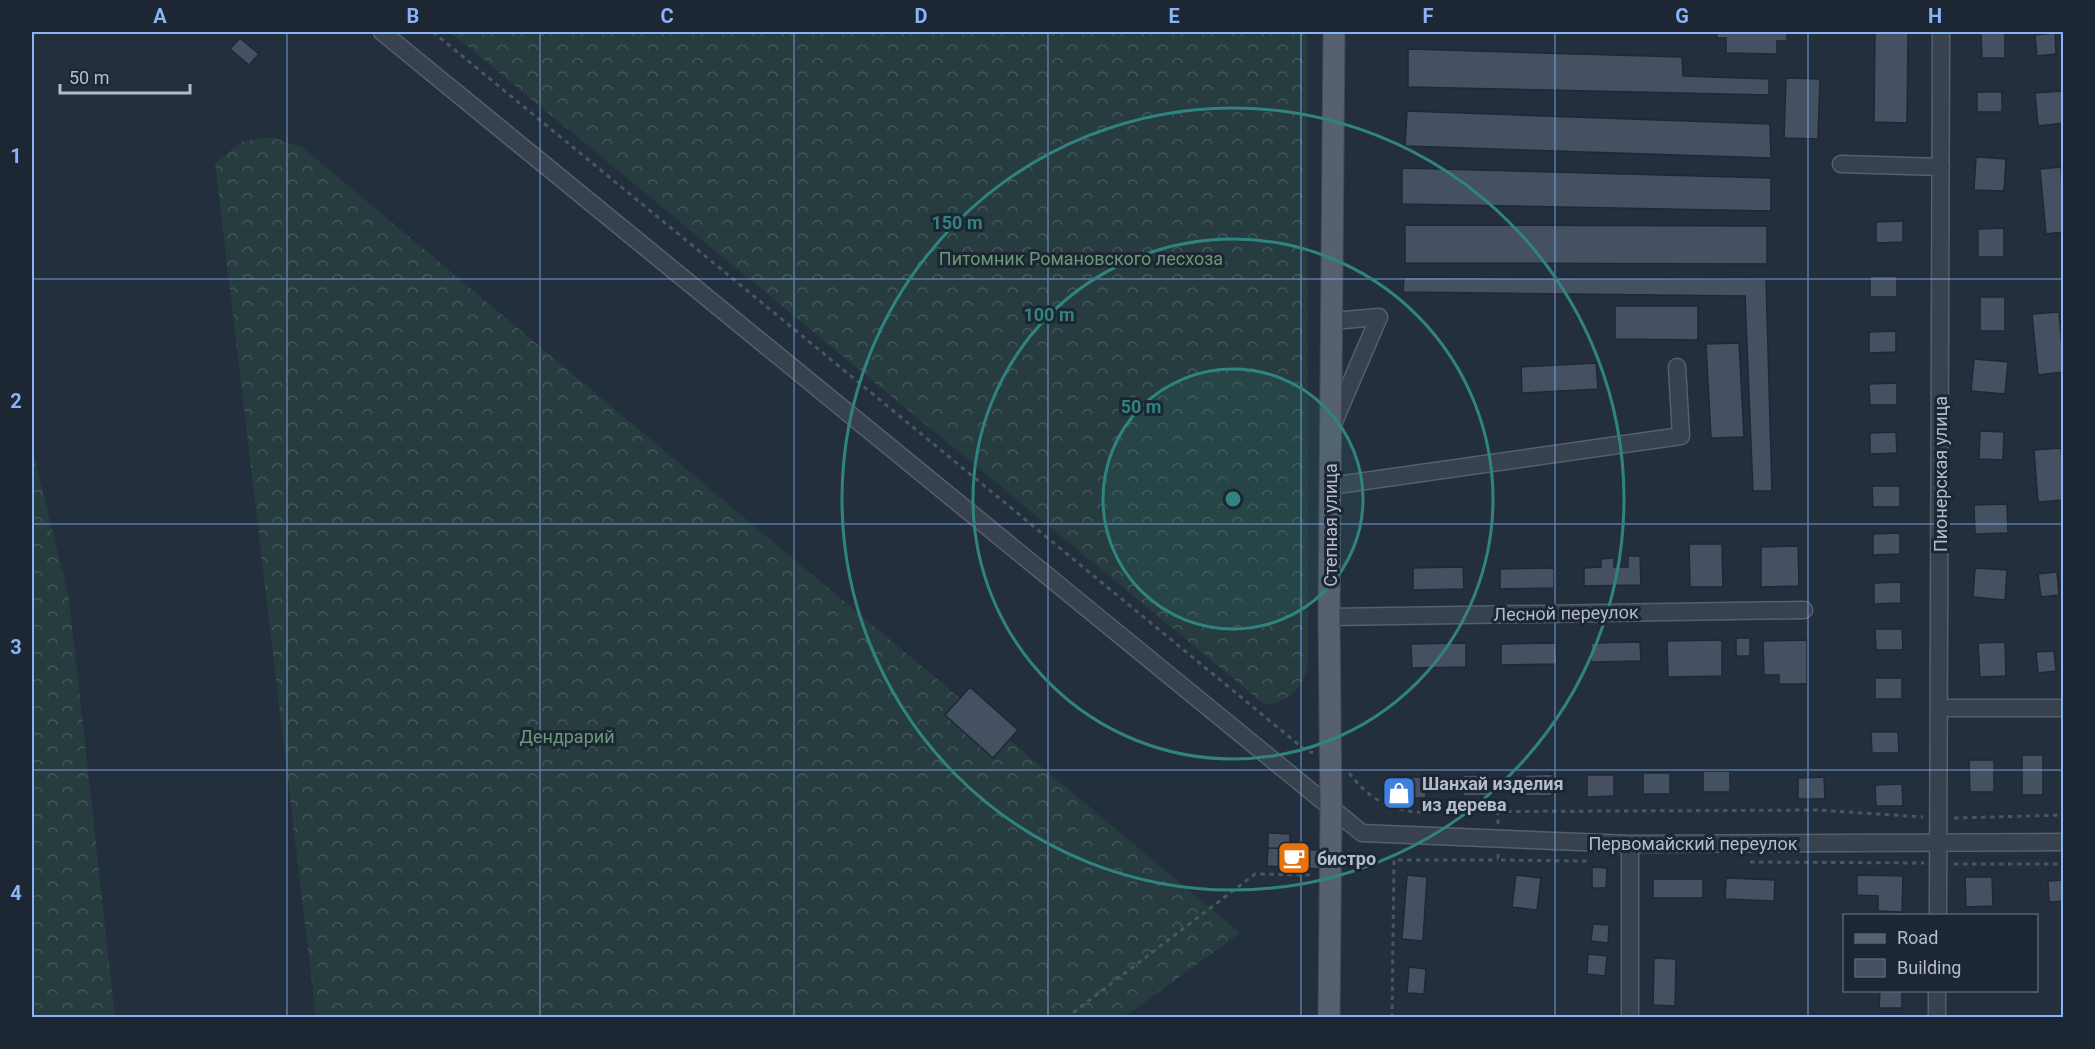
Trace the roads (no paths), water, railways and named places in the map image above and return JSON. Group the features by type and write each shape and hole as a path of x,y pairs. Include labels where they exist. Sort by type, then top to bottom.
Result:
{"main road":[{"name":"Степная улица","path":"1329,1017 1331,875 1329,617 1334,32"}],"street":[{"name":"Первомайский переулок","path":"382,32 1362,833 1630,844 2064,842"},
{"name":"Пионерская улица","path":"1938,914 1938,843 1944,818 1939,708 1941,32"},
{"path":"1841,164 1941,166"},
{"path":"1330,431 1379,317 1332,321"},
{"path":"1330,486 1681,436 1677,367"},
{"name":"Лесной переулок","path":"1329,617 1804,610"},
{"path":"1939,708 2064,708"},
{"path":"1630,844 1630,1017"},
{"path":"1937,992 1937,1017"}],"place":[{"name":"Шанхай изделия из дерева","path":"1399,793"},
{"name":"бистро","path":"1294,858"}],"park label":[{"name":"Питомник Романовского лесхоза","path":"1081,258"},
{"name":"Дендрарий","path":"567,736"}]}
